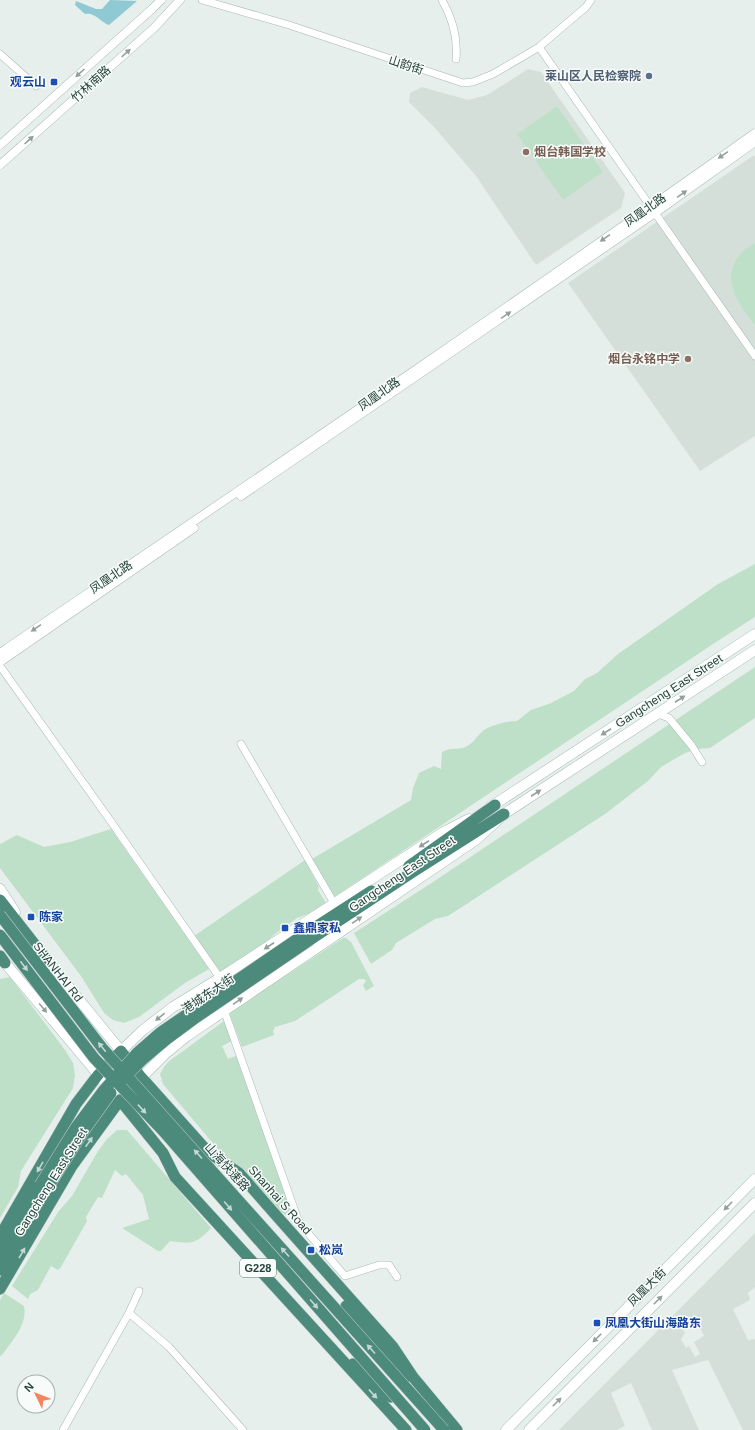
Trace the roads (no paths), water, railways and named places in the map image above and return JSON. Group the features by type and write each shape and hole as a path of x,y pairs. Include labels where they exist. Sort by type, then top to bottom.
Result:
{"highway":[{"name":"港城东大街","path":"308,937 495,805"},
{"name":"港城东大街","path":"0,1270 76,1127 103,1091 137,1053 161,1032 308,937 504,814"},
{"path":"0,900 46,959"},
{"name":"山海快速路","path":"0,915 103,1049 442,1428"},
{"name":"山海快速路","path":"0,935 94,1058 164,1132 425,1430"},
{"path":"98,1075 121,1051"},
{"name":"Shanhai S Road","path":"121,1051 208,1152 239,1173 393,1347 413,1378 457,1430"},
{"name":"Gangcheng East Street","path":"0,1236 76,1104 98,1075"},
{"name":"Gangcheng East Street","path":"0,1289 72,1166 120,1100"},
{"name":"G228","path":"120,1100 162,1153 175,1176 406,1430"},
{"path":"208,1152 236,1181 386,1351 442,1428"},
{"path":"162,1153 342,1354 407,1410"},
{"name":"港城东大街","path":"0,1254 44,1187"}],"main road":[{"name":"Gangcheng East Street","path":"121,1051 143,1030 173,1007 442,833 495,805 755,634"},
{"name":"Gangcheng East Street","path":"120,1100 165,1054 187,1036 477,839 504,814 755,650"},
{"name":"SHANHAI Rd","path":"0,889 46,959 121,1051"},
{"path":"2,959 120,1100"},
{"name":"凤凰大街","path":"506,1430 755,1178"},
{"name":"凤凰大街","path":"529,1430 755,1203"}],"street":[{"name":"竹林南路","path":"0,145 161,0"},
{"name":"竹林南路","path":"0,166 154,28 180,0"},
{"name":"山韵街","path":"202,0 289,25 463,83 473,82 494,74 539,47 586,7 591,0"},
{"path":"442,0 449,13 457,43 456,59"},
{"path":"539,47 755,356"},
{"path":"0,54 36,86"},
{"name":"凤凰北路","path":"0,662 653,210 755,133"},
{"name":"凤凰北路","path":"0,653 755,142"},
{"path":"0,666 220,978"},
{"path":"658,714 669,718 692,746 702,762"},
{"path":"241,744 334,903"},
{"path":"224,1010 298,1220 346,1276 379,1265 389,1264 397,1277"},
{"path":"63,1430 129,1313 139,1291"},
{"path":"129,1313 169,1348 243,1430"}],"water":[{"path":"110,0 137,1 109,25 92,14 85,14 75,5 76,1 96,9 102,9"}],"place":[{"name":"莱山区人民检察院","path":"649,76"},
{"name":"观云山","path":"54,82"},
{"name":"烟台韩国学校","path":"526,152"},
{"name":"烟台永铭中学","path":"688,359"},
{"name":"陈家","path":"31,917"},
{"name":"鑫鼎家私","path":"285,928"},
{"name":"松岚","path":"311,1250"},
{"name":"凤凰大街山海路东","path":"597,1323"}]}
